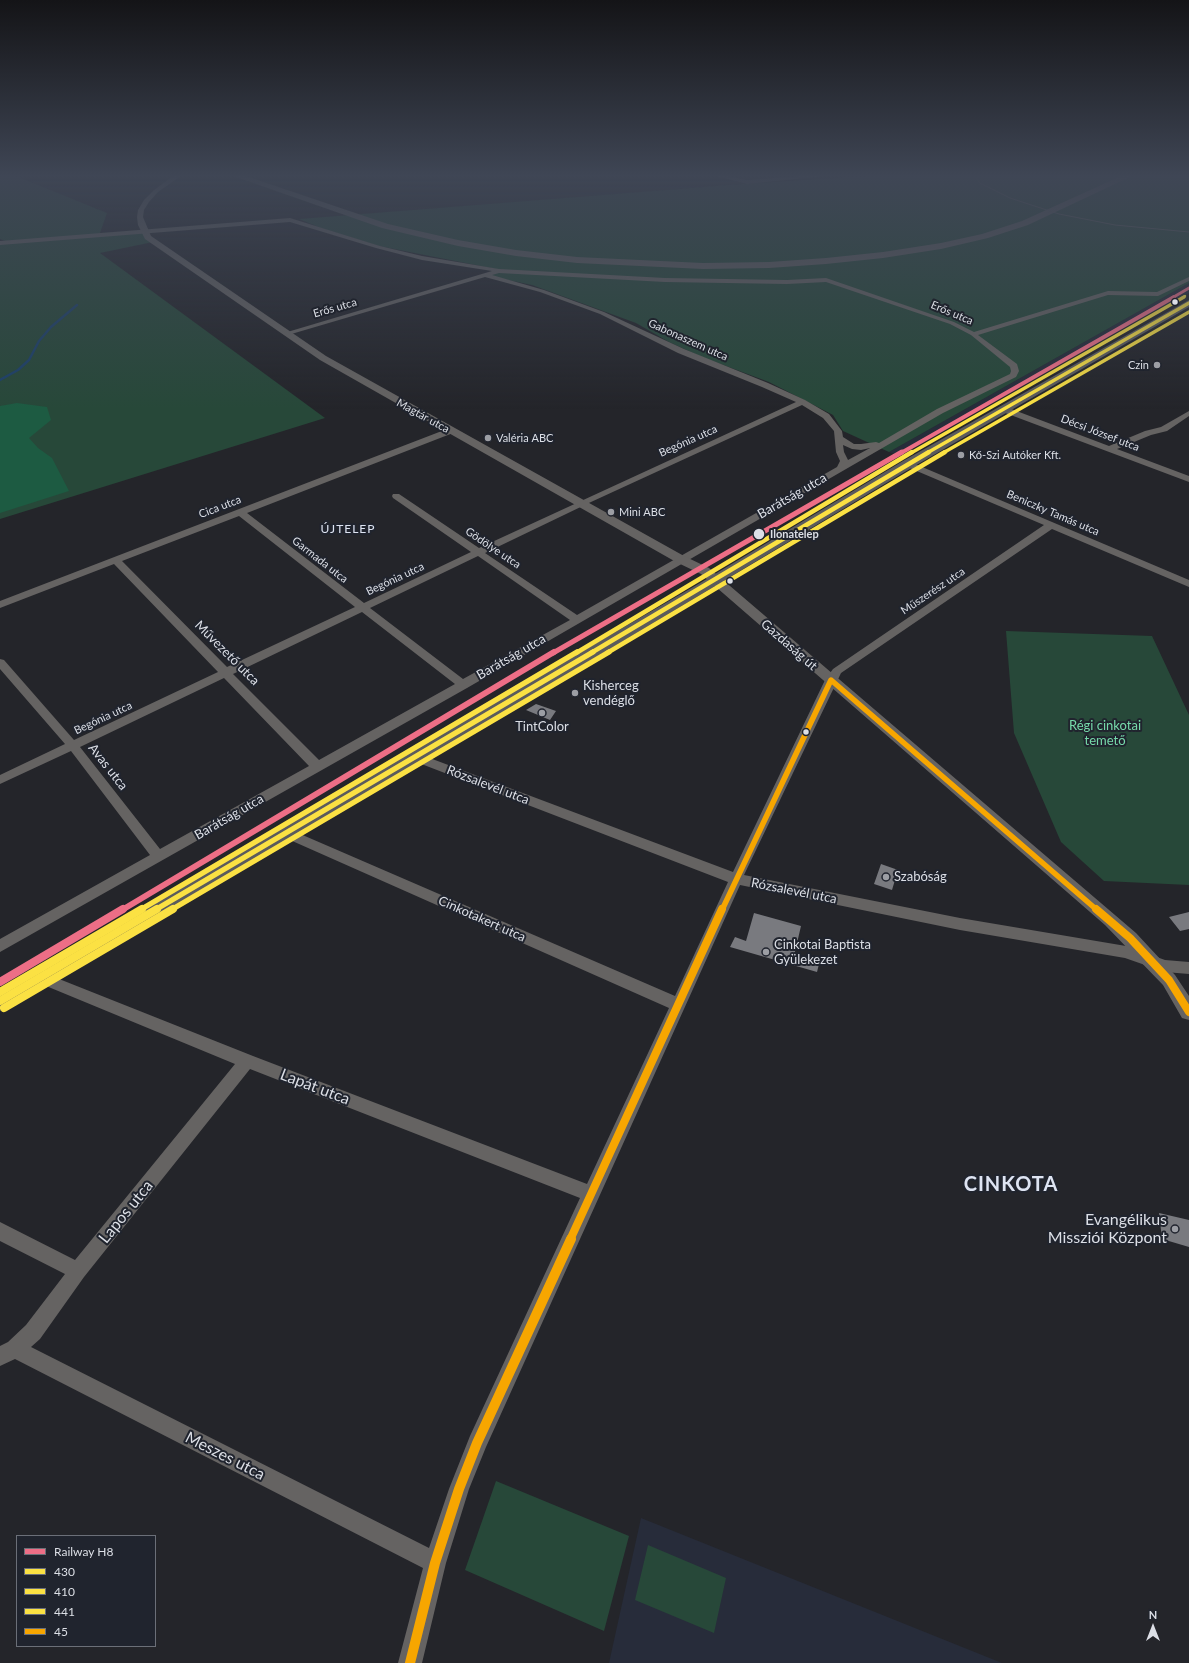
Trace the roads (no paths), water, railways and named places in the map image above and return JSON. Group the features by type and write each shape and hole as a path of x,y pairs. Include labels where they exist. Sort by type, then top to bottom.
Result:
{"highway":[{"path":"521,254 577,260 703,266 769,265 826,261 892,254"},
{"path":"571,254 642,259 721,260 777,259 843,254"}],"main road":[{"path":"0,1000 715,580 908,464 1189,303"}],"street":[{"name":"Magtár utca","path":"171,254 323,358 450,431 680,559 705,571 715,580"},
{"path":"404,254 499,271"},
{"name":"Gabonaszem utca","path":"460,264 484,276 542,291 602,313 681,351 765,385 802,402 826,416 838,431 838,438 844,461 841,468"},
{"name":"Erős utca","path":"286,334 499,271 665,280 763,282 826,280 952,323 973,334 1014,366"},
{"path":"973,334 1104,294 1158,294 1189,279"},
{"name":"Barátság utca","path":"0,946 577,620 680,559 940,410 1013,375 1016,371 1014,366"},
{"name":"Begónia utca","path":"0,780 581,504 802,402"},
{"name":"Décsi József utca","path":"1003,409 1189,479"},
{"path":"1110,449 1148,433 1164,429 1189,413"},
{"name":"Cica utca","path":"0,605 450,431"},
{"path":"838,438 852,446 861,447 884,443"},
{"name":"Beniczky Tamás utca","path":"908,464 1189,584"},
{"name":"Gödölye utca","path":"396,496 577,620"},
{"name":"Garmada utca","path":"240,512 462,685"},
{"name":"Műszerész utca","path":"410,1663 435,1563 459,1488 477,1443 736,879 831,680 837,671 1051,525"},
{"name":"Művezető utca","path":"115,560 318,767"},
{"name":"Gazdaság út","path":"715,580 1111,920 1153,961 1169,980 1189,1012"},
{"name":"Avas utca","path":"0,662 73,746 159,857"},
{"name":"Rózsalevél utca","path":"415,757 736,879 960,924 1126,952 1166,966 1189,968"},
{"name":"Cinkotakert utca","path":"286,833 679,1005"},
{"name":"Lapát utca","path":"39,977 246,1061 591,1194"},
{"name":"Lapos utca","path":"7,1352 33,1332 78,1271 246,1061"},
{"path":"0,1231 78,1271"},
{"name":"Meszes utca","path":"7,1352 435,1563"}],"waterway":[{"path":"0,380 18,370 29,360 39,341 51,327 77,305"}],"rail line":[{"name":"H8","path":"0,982 571,642 1189,288"}],"place":[{"name":"Czin","path":"1157,365"},
{"name":"Valéria ABC","path":"488,438"},
{"name":"Kő-Szi Autóker Kft.","path":"961,455"},
{"name":"Mini ABC","path":"611,512"},
{"name":"Ilonatelep","path":"759,534"},
{"name":"Kisherceg vendéglő","path":"575,693"},
{"name":"TintColor","path":"542,713"},
{"name":"Szabóság","path":"886,877"},
{"name":"Cinkotai Baptista Gyülekezet","path":"766,952"},
{"name":"Evangélikus Missziói Központ","path":"1175,1229"}],"district":[{"name":"ÚJTELEP","path":"348,529"},
{"name":"CINKOTA","path":"1011,1185"}],"park label":[{"name":"Régi cinkotai temető","path":"1105,734"}]}
